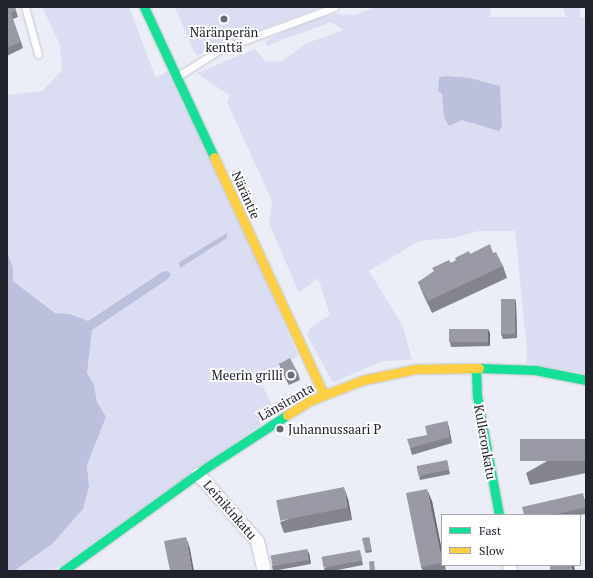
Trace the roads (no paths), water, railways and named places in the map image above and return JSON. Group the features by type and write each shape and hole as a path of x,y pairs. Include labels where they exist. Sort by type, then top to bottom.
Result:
{"street":[{"name":"Näräntie","path":"144,7 178,76 324,395"},
{"name":"Länsiranta","path":"63,571 198,474 280,420 324,395 390,373 415,369 476,368 535,370 586,380"},
{"name":"Kulleronkatu","path":"476,368 477,396 499,514"},
{"name":"Leinikinkatu","path":"198,474 257,541 264,571"}],"lane":[{"path":"25,7 38,54"},
{"path":"178,76 221,49 334,7"}],"place":[{"name":"Näränperän kenttä","path":"224,19"},
{"name":"Meerin grilli","path":"291,375"},
{"name":"Juhannussaari P","path":"280,429"}]}
